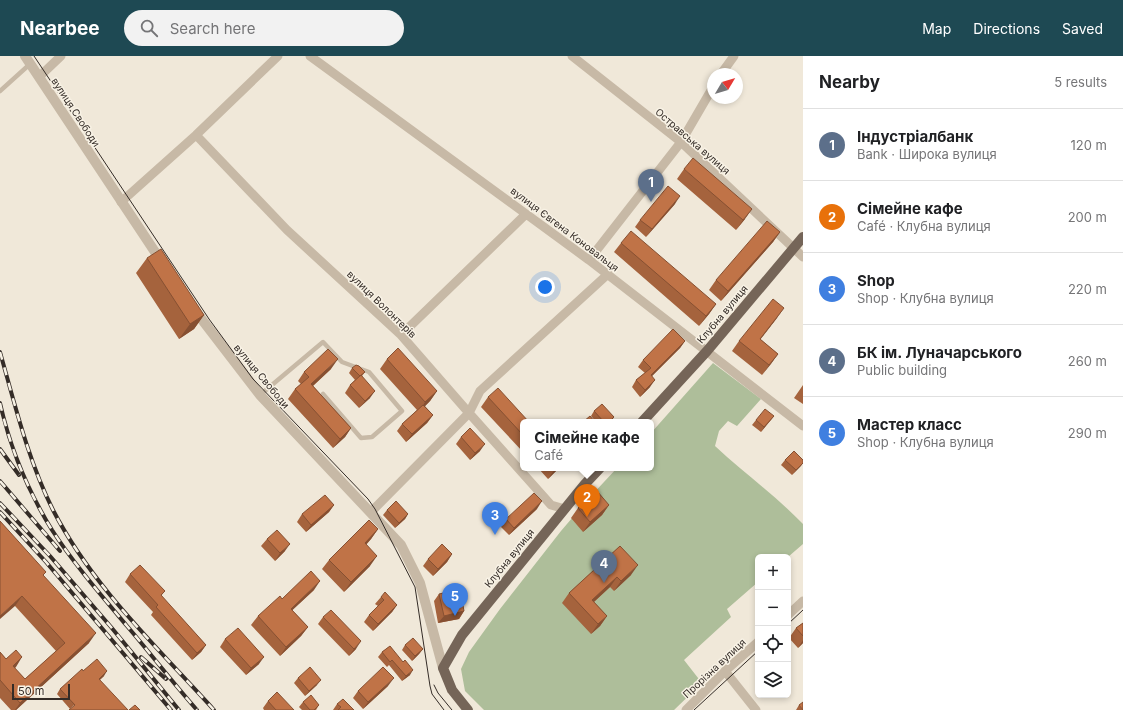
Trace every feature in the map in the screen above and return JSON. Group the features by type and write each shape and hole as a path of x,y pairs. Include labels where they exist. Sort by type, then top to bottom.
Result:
{"main road":[{"name":"Клубна вулиця","path":"645,419 707,351 803,237"},
{"name":"Клубна вулиця","path":"444,668 462,635 597,471"},
{"name":"вулиця Свободи","path":"444,668 452,690 468,710"}],"street":[{"path":"39,77 61,56"},
{"path":"121,202 196,135 278,56"},
{"name":"вулиця Євгена Коновальця","path":"310,56 608,274 803,426"},
{"name":"Остравська вулиця","path":"572,56 681,142 803,257"},
{"path":"724,68 729,58"},
{"name":"вулиця Свободи","path":"27,60 170,274"},
{"path":"589,260 681,142 707,97"},
{"name":"вулиця Волонтерів","path":"196,135 286,230 401,335 520,470"},
{"path":"401,335 526,214"},
{"path":"371,512 469,413 480,391 608,274"},
{"name":"вулиця Свободи","path":"188,300 260,395 401,545 420,583 444,668"},
{"name":"вулиця Волонтерів","path":"521,471 551,505 565,509"},
{"path":"791,612 803,601"},
{"name":"Прорізна вулиця","path":"686,710 725,671 755,645"},
{"path":"725,671 756,710"}],"lane":[{"path":"0,90 27,60"},
{"path":"260,395 323,342 342,362 369,372 402,411 372,437 360,438 323,394"}],"green space":[{"path":"713,363 761,399 737,426 728,421 719,431 715,446 803,524 803,544 791,554 755,554 755,585 727,609 731,617 684,660 702,683 674,710 484,710 465,691 461,669 469,652 500,609 561,531 614,471 654,471 654,430"}],"building":[{"path":"693,158 752,209 743,220 684,169"},
{"path":"668,186 680,196 652,229 640,220"},
{"path":"767,221 780,232 728,291 716,280"},
{"path":"631,231 716,304 706,316 621,243"},
{"path":"161,249 204,315 190,324 147,258"},
{"path":"773,299 784,308 760,339 778,354 769,365 739,341"},
{"path":"673,329 685,341 651,375 655,380 645,390 636,380 651,368 643,360"},
{"path":"398,348 437,391 425,402 387,359"},
{"path":"328,349 338,359 311,384 351,428 340,439 295,389 309,377 304,372"},
{"path":"356,365 365,372 360,376 352,368"},
{"path":"361,375 375,391 365,401 350,385"},
{"path":"498,388 526,419 520,419 520,432 488,397"},
{"path":"602,404 614,417 612,419 601,419 594,411"},
{"path":"423,405 433,415 412,434 402,424"},
{"path":"765,409 774,416 764,427 756,420"},
{"path":"470,428 485,444 475,453 461,437"},
{"path":"794,451 803,460 803,463 796,470 785,460"},
{"path":"597,491 609,505 590,522 578,508"},
{"path":"534,493 542,501 514,528 506,519"},
{"path":"325,495 334,505 311,525 302,514"},
{"path":"396,501 408,514 399,523 387,510"},
{"path":"369,520 378,529 365,543 377,556 351,582 329,560"},
{"path":"0,521 46,572 43,575 96,633 20,703 0,680 0,652 6,659 16,650 22,657 13,666 25,679 65,643 22,596 0,616"},
{"path":"277,530 290,544 280,553 267,539"},
{"path":"442,544 452,554 438,569 428,559"},
{"path":"620,546 638,565 621,581 617,577 592,600 607,616 598,624 569,593"},
{"path":"140,565 165,591 161,595 206,645 197,653 156,607 158,605 130,574"},
{"path":"311,571 320,581 291,609 308,627 286,647 258,616 280,596 282,599"},
{"path":"460,589 464,611 444,616 439,594"},
{"path":"385,592 397,605 378,624 369,615 384,600 381,597"},
{"path":"331,610 361,641 354,649 323,617"},
{"path":"803,623 803,636 796,628"},
{"path":"238,628 264,657 251,668 225,639"},
{"path":"413,638 423,649 415,656 405,645"},
{"path":"390,646 403,662 405,660 413,670 406,676 392,660 390,662 382,652"},
{"path":"97,659 107,671 99,679 128,710 69,710 75,705 60,689 82,669 83,671"},
{"path":"310,667 321,680 309,691 298,678"},
{"path":"383,667 394,678 368,702 358,691"},
{"path":"277,692 294,710 276,710 268,701"},
{"path":"311,695 319,705 314,710 310,710 303,702"},
{"path":"343,699 354,710 338,710 341,707 337,704"},
{"path":"803,702 803,710 799,705"},
{"path":"135,705 140,710 129,710"}],"tram line":[{"path":"34,56 209,319 253,379 368,499 375,509 415,587 430,686 432,694 444,710"},
{"path":"791,621 803,610"},
{"path":"694,710 755,654"},
{"path":"434,685 438,693 452,710"}],"railway":[{"path":"0,352 36,472 53,510 69,538 106,590 127,615 214,710"},
{"path":"0,403 9,436 21,469 35,500 52,530 88,579 197,710"},
{"path":"0,449 19,475"},
{"path":"0,481 60,551"},
{"path":"0,503 50,556 179,710"},
{"path":"0,512 46,562 171,710"},
{"path":"141,657 166,679"}],"place":[{"name":"Індустріалбанк","path":"651,202"},
{"name":"Сімейне кафе","path":"587,517"},
{"name":"Shop","path":"495,535"},
{"name":"БК ім. Луначарського","path":"604,583"},
{"name":"Мастер класс","path":"455,616"}]}
